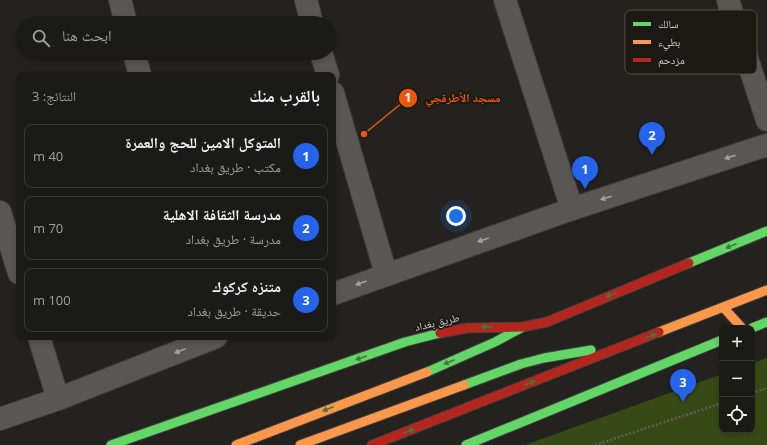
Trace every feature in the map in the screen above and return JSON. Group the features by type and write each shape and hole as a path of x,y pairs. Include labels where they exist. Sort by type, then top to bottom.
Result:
{"main road":[{"name":"طريق بغداد","path":"111,445 406,342 448,331 468,328 489,326 522,327 547,322 767,231"},
{"path":"372,445 767,290"},
{"path":"723,307 739,325"},
{"path":"755,327 767,322"},
{"path":"236,445 447,364 495,342 522,327"},
{"path":"466,445 719,341"},
{"path":"300,445 521,364 568,353 591,350 615,350"}],"street":[{"path":"120,0 124,16"},
{"path":"306,0 310,16"},
{"path":"505,0 572,209"},
{"path":"728,0 731,10"},
{"path":"136,60 139,72"},
{"path":"323,60 327,72"},
{"path":"752,74 767,120"},
{"path":"336,103 386,274"},
{"path":"336,293 572,209 767,145"},
{"path":"0,212 16,263"},
{"path":"40,340 58,399"},
{"path":"0,419 58,399 207,340"}],"path":[{"path":"755,392 767,388"},
{"path":"595,445 719,404"}],"green space":[{"path":"767,358 767,445 525,445 719,375 719,433 755,433 755,362"}],"traffic: fast":[{"path":"689,263 767,231"},
{"path":"755,327 767,322"},
{"path":"427,372 495,342 521,328"},
{"path":"111,445 405,342 440,333"},
{"path":"466,445 719,341"},
{"path":"464,385 521,364 544,358 591,350"}],"traffic: slow":[{"path":"659,332 767,290"},
{"path":"723,307 739,325"},
{"path":"236,445 427,372"},
{"path":"300,445 464,385"}],"traffic: jam":[{"path":"440,333 468,328 522,327 547,322 689,263"},
{"path":"372,445 659,332"}],"place":[{"name":"مسجد الأطرقجي","path":"364,134"},
{"name":"مدرسة الثقافة الاهلية","path":"652,155"},
{"name":"المتوكل الامين للحج والعمرة","path":"585,189"},
{"name":"متنزه كركوك","path":"683,402"}]}
